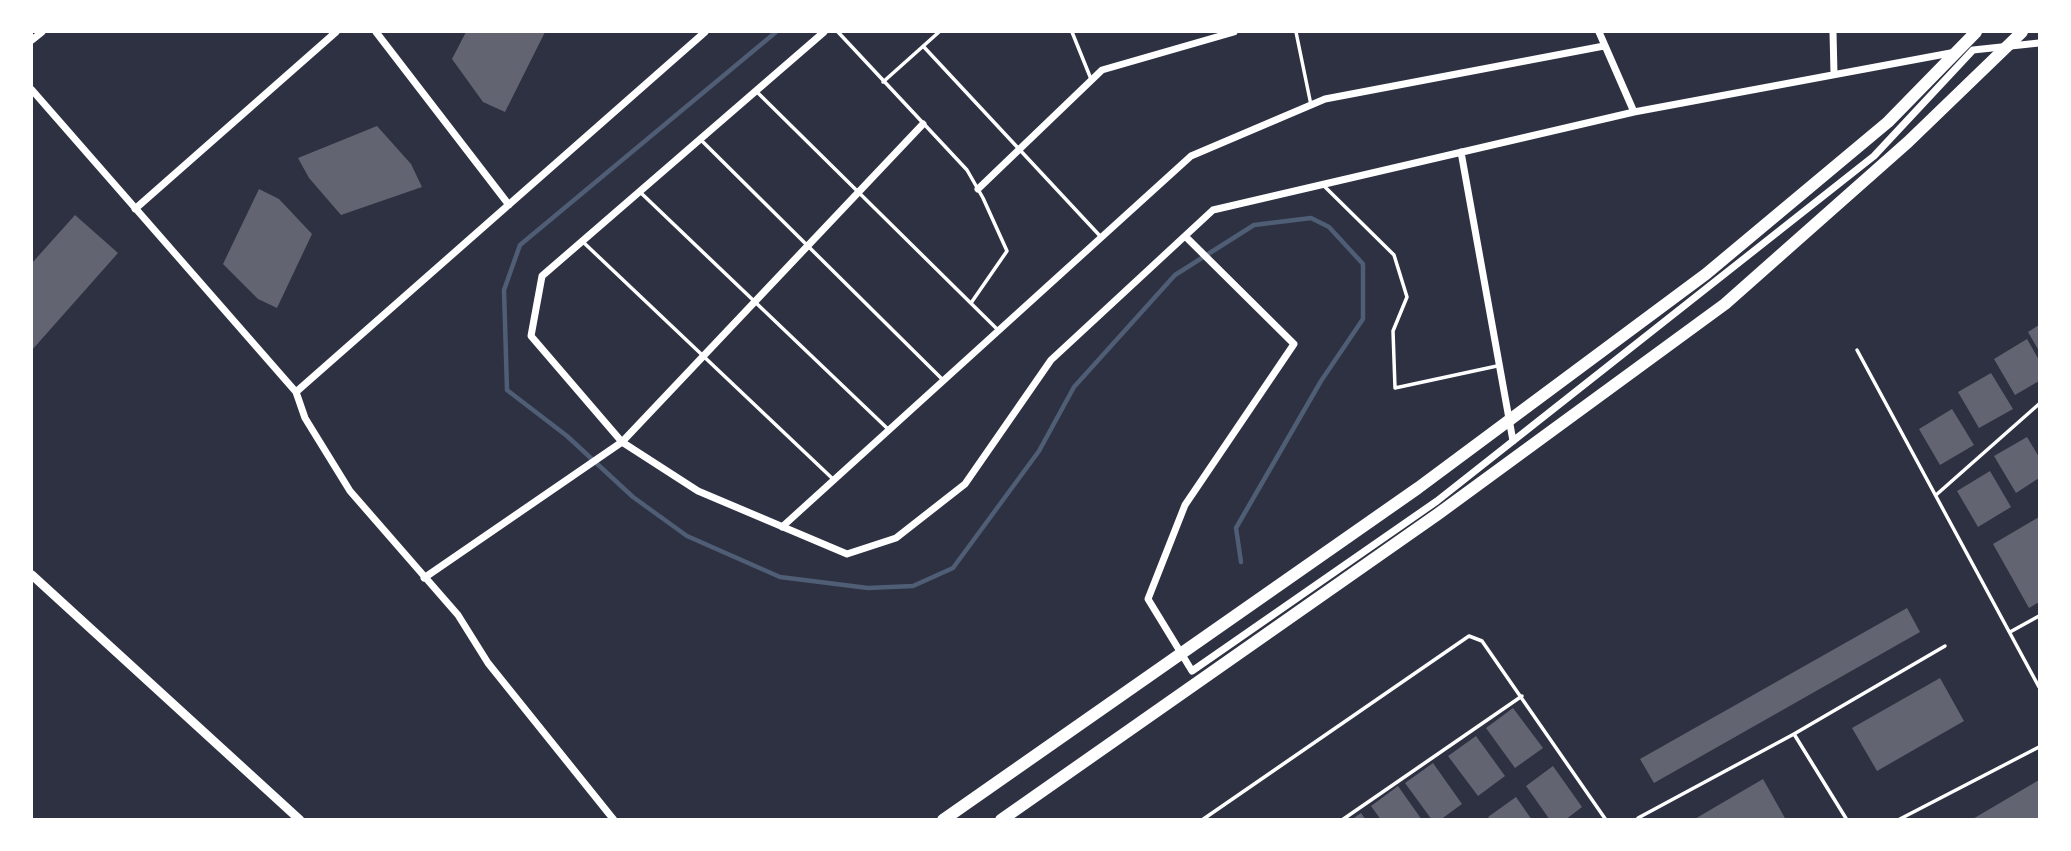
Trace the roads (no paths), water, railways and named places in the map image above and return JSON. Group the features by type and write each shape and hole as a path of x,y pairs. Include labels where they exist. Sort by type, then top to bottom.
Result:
{"highway":[{"path":"943,820 1418,488 1706,274 1888,122 1976,32"},
{"path":"1001,820 1438,514 1725,304 1908,142 2022,32"}],"street":[{"path":"32,40 42,32"},
{"path":"135,209 336,32"},
{"path":"376,32 509,205"},
{"path":"296,391 705,32"},
{"path":"824,32 542,276 531,336 619,444 698,491 847,554 897,538 965,484 1051,360 1213,211 1634,112 1927,55 2039,43"},
{"path":"978,189 1102,70 1234,32"},
{"path":"1599,32 1634,112"},
{"path":"1833,32 1834,74"},
{"path":"782,527 1191,156 1325,99 1604,46"},
{"path":"1185,236 1294,344 1185,505 1148,599 1192,671 1437,501 1874,156 1973,50"},
{"path":"32,90 296,391 305,418 350,491 458,615 488,663 614,820"},
{"path":"424,578 619,444 923,124"},
{"path":"1461,152 1513,441"},
{"path":"32,575 300,820"}],"lane":[{"path":"838,32 967,170 978,189 1007,251 971,303"},
{"path":"883,82 939,32"},
{"path":"1072,32 1092,80"},
{"path":"1296,32 1311,105"},
{"path":"923,46 1101,237"},
{"path":"756,91 998,330"},
{"path":"700,139 943,380"},
{"path":"1323,185 1394,256 1407,297 1393,331 1395,388 1500,365"},
{"path":"639,192 889,429"},
{"path":"582,241 834,480"},
{"path":"1857,349 2039,687"},
{"path":"1936,496 2039,404"},
{"path":"2010,632 2039,616"},
{"path":"1202,820 1469,636 1482,641 1606,820"},
{"path":"1638,818 1794,734 1945,646"},
{"path":"1342,820 1522,696"},
{"path":"1794,734 1847,820"},
{"path":"1898,820 2039,747"}],"waterway":[{"path":"776,32 520,245 504,290 507,390 567,436 633,497 687,536 780,577 868,588 913,586 953,568 1039,451 1074,387 1175,275 1254,225 1311,218 1329,227 1363,264 1363,319 1321,381 1236,528 1241,562"}]}
